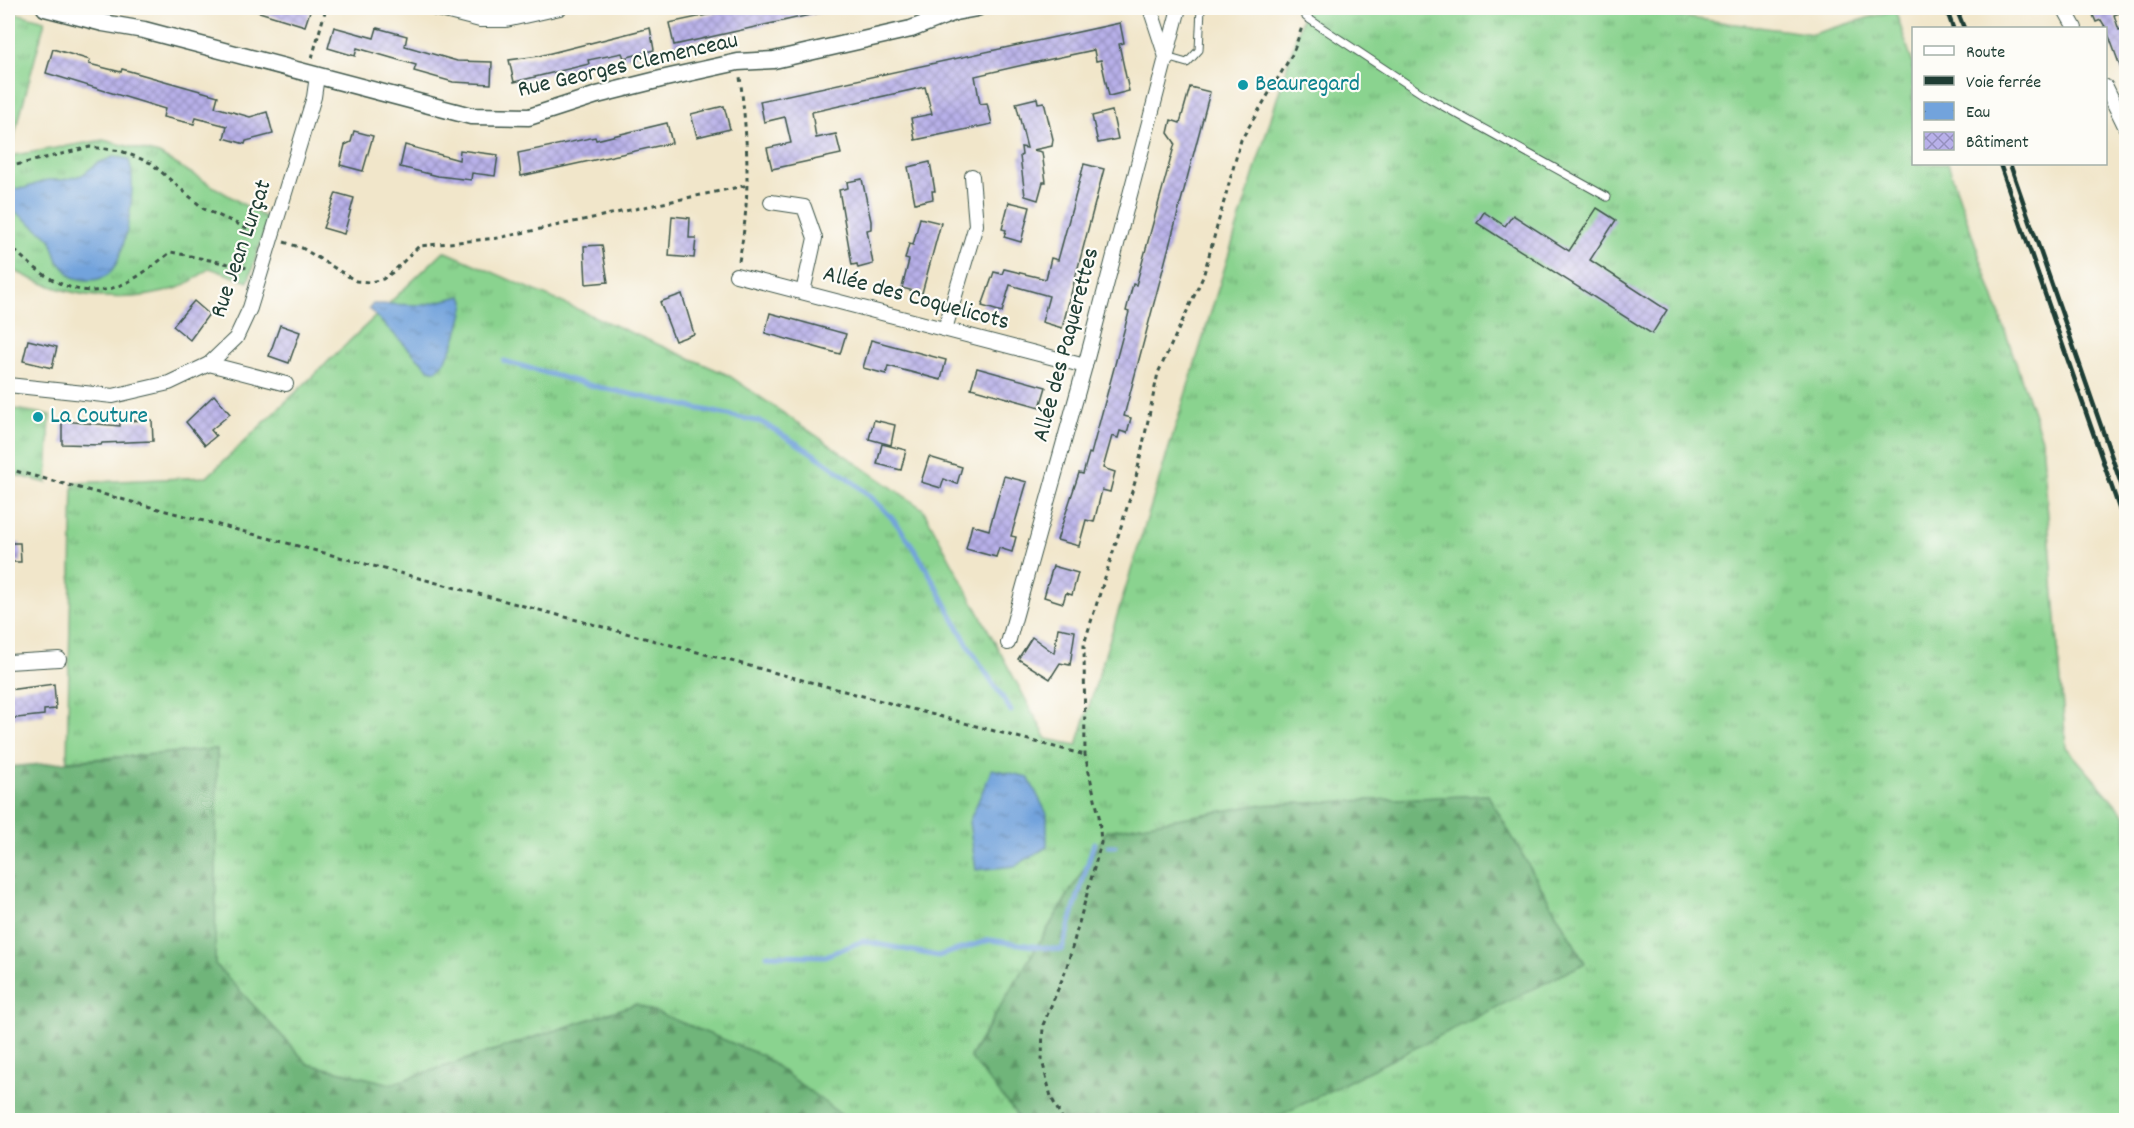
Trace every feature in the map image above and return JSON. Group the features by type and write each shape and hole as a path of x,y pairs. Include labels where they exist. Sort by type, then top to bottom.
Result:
{"street":[{"name":"Rue Georges Clemenceau","path":"45,8 471,116 529,117 597,95 738,62 774,60 912,29 955,12 977,8"},
{"path":"433,8 480,20 506,20 560,8"},
{"path":"1150,8 1166,57"},
{"name":"Allée des Paquerettes","path":"1008,643 1085,366 1179,8"},
{"path":"2064,8 2074,27"},
{"name":"Rue Jean Lurçat","path":"8,385 112,396 169,383 209,364 236,338 250,309 314,97 313,75"},
{"path":"2107,89 2127,128"},
{"path":"945,329 976,225 972,176"},
{"path":"771,202 804,207 815,237 803,292"},
{"name":"Allée des Coquelicots","path":"736,275 1085,366"},
{"path":"209,364 286,384"},
{"path":"8,662 58,659"}],"lane":[{"path":"1166,57 1187,63 1199,50 1201,8"},
{"path":"1309,8 1306,17 1430,99 1607,197"}],"path":[{"path":"313,75 326,8"},
{"path":"1063,1120 1051,1097 1042,1060 1044,1025 1066,970 1101,843 1099,816 1085,755 1083,644 1135,482 1158,372 1203,277 1241,140 1293,53 1306,17"},
{"path":"736,275 745,232 748,185 745,113 738,62"},
{"path":"8,167 90,147 121,151 150,164 204,209 271,238 302,248 356,281 370,282 383,279 393,272 419,246 498,238 748,185"},
{"path":"8,244 31,266 61,286 89,292 122,285 171,252 261,271"},
{"path":"8,469 1085,755"}],"green space":[{"path":"1305,8 1613,8 1813,34 1895,10 1912,61 1912,165 1948,165 2042,439 2066,747 2126,816 2126,1120 1271,1120 1585,963 1488,795 1258,805 1107,831 970,1056 1021,1120 848,1120 761,1055 636,1004 391,1084 308,1064 215,964 217,749 67,761 73,483 207,477 444,251 728,375 923,509 1047,739 1077,745"},
{"path":"8,11 45,21 9,156 103,140 159,154 268,219 248,282 210,268 178,288 156,294 135,297 91,296 48,285 8,267"},
{"path":"8,408 50,415 47,483 8,473"},
{"path":"217,749 215,964 308,1064 391,1084 636,1004 761,1055 848,1120 8,1120 8,767"},
{"path":"1488,795 1585,963 1271,1120 1021,1120 970,1057 1107,831 1258,805"}],"water":[{"path":"114,157 128,159 131,169 129,217 122,250 107,276 92,280 72,277 58,261 50,238 8,206 8,189 25,188 47,180 63,180 82,175 98,163"},
{"path":"462,296 465,304 455,340 447,358 436,371 429,369 369,309 373,304 423,305"},
{"path":"992,769 1028,777 1047,814 1047,847 1015,866 976,870 969,822"}],"building":[{"path":"257,8 311,8 305,26 256,11"},
{"path":"740,8 819,8 819,13 674,45 669,23"},
{"path":"2090,8 2127,8 2114,15 2119,30 2127,27 2127,85 2107,27 2101,20 2096,22"},
{"path":"1120,23 1124,43 1119,44 1129,91 1109,96 1101,60 1096,61 1094,50 1023,65 975,76 980,104 987,103 992,124 915,140 911,118 932,114 925,87 812,112 816,138 836,134 841,154 772,169 767,148 791,143 785,117 764,122 760,101"},
{"path":"334,27 374,38 377,28 407,36 405,46 457,61 492,62 491,84 453,82 414,71 416,65 357,48 355,56 328,48"},
{"path":"650,28 654,50 624,58 622,53 588,60 589,64 514,82 509,60 539,56"},
{"path":"53,49 90,60 89,64 121,72 122,69 218,96 215,107 250,117 267,112 273,134 246,141 245,144 224,138 227,126 196,118 194,124 163,117 165,109 46,73"},
{"path":"1190,87 1210,92 1124,416 1131,418 1127,433 1120,431 1118,438 1112,436 1103,468 1115,472 1110,492 1102,490 1094,522 1086,520 1079,546 1057,540 1079,473 1083,474 1089,453 1091,454 1129,312 1126,311 1133,284 1136,285 1175,143 1168,133 1171,120 1180,123"},
{"path":"1037,98 1038,103 1044,102 1053,139 1052,146 1033,150 1042,152 1046,182 1043,182 1038,200 1025,196 1020,156 1022,155 1021,147 1027,148 1016,103"},
{"path":"724,106 730,129 697,137 691,114"},
{"path":"1112,111 1118,139 1098,143 1092,116"},
{"path":"667,123 672,143 521,176 518,153 595,137 596,140"},
{"path":"354,131 373,136 363,171 340,165 345,145 351,142"},
{"path":"405,145 459,160 460,150 498,155 495,176 472,173 471,180 438,176 400,167"},
{"path":"930,162 935,191 932,191 933,199 915,203 908,167"},
{"path":"1084,164 1104,169 1062,328 1042,322 1049,296 1010,285 1002,312 982,306 994,272 1002,274 1004,269 1046,279 1051,258 1058,260"},
{"path":"862,179 871,221 871,229 867,230 873,264 858,268 857,264 852,265 839,190 848,188 847,182"},
{"path":"336,193 354,198 344,234 323,228"},
{"path":"1009,202 1030,207 1021,242 1004,237 1006,230 1002,229"},
{"path":"1597,208 1616,220 1590,260 1667,310 1652,334 1477,223 1484,212 1505,226 1513,215 1569,251"},
{"path":"672,216 690,218 689,238 696,238 694,258 669,256"},
{"path":"920,218 941,223 922,293 902,288 909,260 905,259 909,244 913,245"},
{"path":"602,245 608,282 586,284 584,246"},
{"path":"682,294 694,334 675,341 660,302"},
{"path":"194,301 209,314 190,340 173,326"},
{"path":"770,313 846,334 840,354 765,333"},
{"path":"280,325 300,332 289,363 269,356"},
{"path":"28,340 57,347 52,368 23,361"},
{"path":"871,340 946,360 941,380 888,366 886,374 863,368"},
{"path":"977,368 1046,387 1040,407 971,388"},
{"path":"214,395 230,414 211,430 216,436 205,445 186,422"},
{"path":"152,420 153,441 102,443 101,445 62,444 62,421 120,426 120,421"},
{"path":"874,420 895,425 891,445 869,439"},
{"path":"882,444 906,450 901,470 877,464"},
{"path":"929,457 962,467 957,484 944,479 941,488 921,482"},
{"path":"1004,476 1027,482 1011,536 1016,537 1012,552 999,548 996,557 966,549 972,525 989,530"},
{"path":"8,543 20,543 21,562 8,562"},
{"path":"1053,566 1078,573 1072,595 1066,593 1063,603 1044,597"},
{"path":"1058,628 1075,631 1070,665 1060,663 1050,679 1018,659 1032,637 1054,653"},
{"path":"54,684 56,709 44,710 44,715 8,719 8,690"}],"waterway":[{"path":"504,361 593,386 761,422 835,469 871,498 899,527 925,567 969,647 1011,711"},
{"path":"767,955 825,956 863,941 938,956 990,940 1062,950 1094,843"},
{"path":"1109,846 1115,846"}],"railway":[{"path":"1946,8 1953,27"},
{"path":"1956,8 1964,27"},
{"path":"2000,165 2126,528"},
{"path":"2010,165 2126,498"}],"place":[{"name":"Beauregard","path":"1243,85"},
{"name":"La Couture","path":"38,417"}]}
